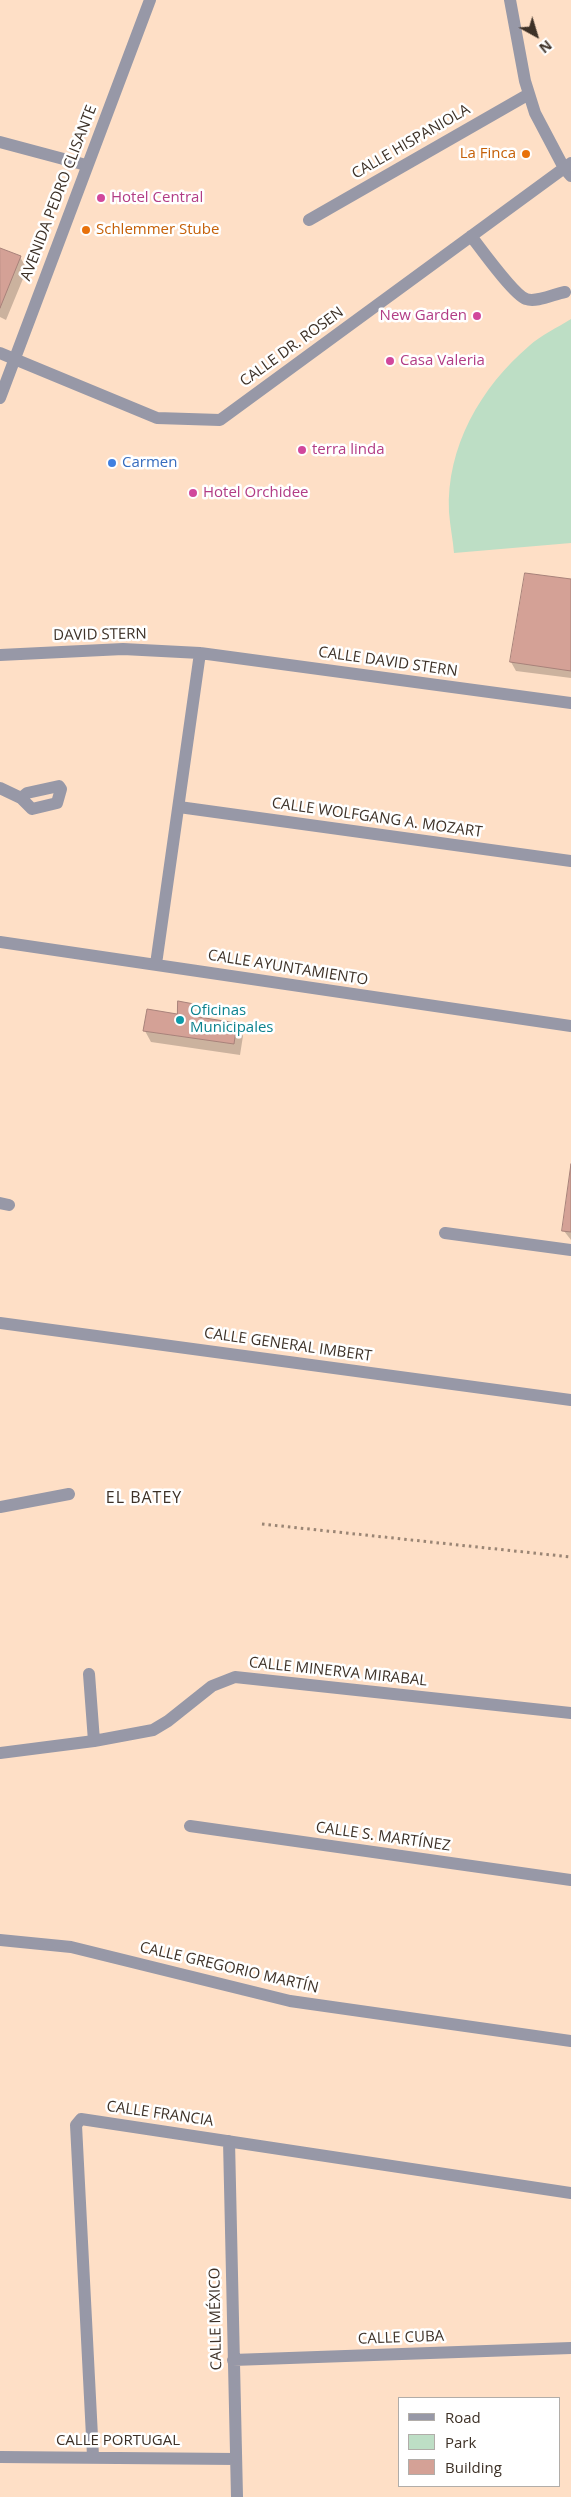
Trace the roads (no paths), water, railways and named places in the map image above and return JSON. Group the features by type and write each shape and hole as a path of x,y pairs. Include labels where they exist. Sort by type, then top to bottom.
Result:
{"street":[{"name":"AVENIDA PEDRO CLISANTE","path":"0,398 86,165 150,0"},
{"path":"510,0 529,94 539,122 569,169"},
{"name":"CALLE HISPANIOLA","path":"309,220 529,94"},
{"path":"0,142 86,165"},
{"name":"CALLE DR. ROSEN","path":"0,353 157,418 220,420 471,236 569,169"},
{"path":"471,236 515,290 525,299 534,300 565,292"},
{"name":"DAVID STERN","path":"0,655 123,649 200,654"},
{"path":"156,964 200,654"},
{"name":"CALLE DAVID STERN","path":"200,654 571,703"},
{"path":"0,788 21,798"},
{"name":"CALLE WOLFGANG A. MOZART","path":"179,807 571,861"},
{"name":"CALLE AYUNTAMIENTO","path":"0,942 571,1026"},
{"path":"445,1233 571,1250"},
{"name":"CALLE GENERAL IMBERT","path":"0,1323 571,1400"},
{"path":"0,1507 69,1494"},
{"path":"89,1674 94,1741"},
{"name":"CALLE MINERVA MIRABAL","path":"0,1753 94,1741 161,1726 212,1686 235,1677 571,1713"},
{"name":"CALLE S. MARTÍNEZ","path":"190,1826 571,1880"},
{"name":"CALLE GREGORIO MARTÍN","path":"0,1940 71,1947 290,2001 571,2041"},
{"name":"CALLE FRANCIA","path":"93,2456 76,2125 81,2119 571,2194"},
{"name":"CALLE MÉXICO","path":"230,2141 237,2497"},
{"name":"CALLE CUBA","path":"233,2360 571,2348"},
{"name":"CALLE PORTUGAL","path":"0,2457 93,2456 236,2459"}],"place":[{"name":"La Finca","path":"526,154"},
{"name":"Hotel Central","path":"101,198"},
{"name":"Schlemmer Stube","path":"86,230"},
{"name":"New Garden","path":"477,316"},
{"name":"Casa Valeria","path":"390,361"},
{"name":"terra linda","path":"302,450"},
{"name":"Carmen","path":"112,463"},
{"name":"Hotel Orchidee","path":"193,493"},
{"name":"Oficinas Municipales","path":"180,1020"}],"district":[{"name":"EL BATEY","path":"144,1498"}]}
